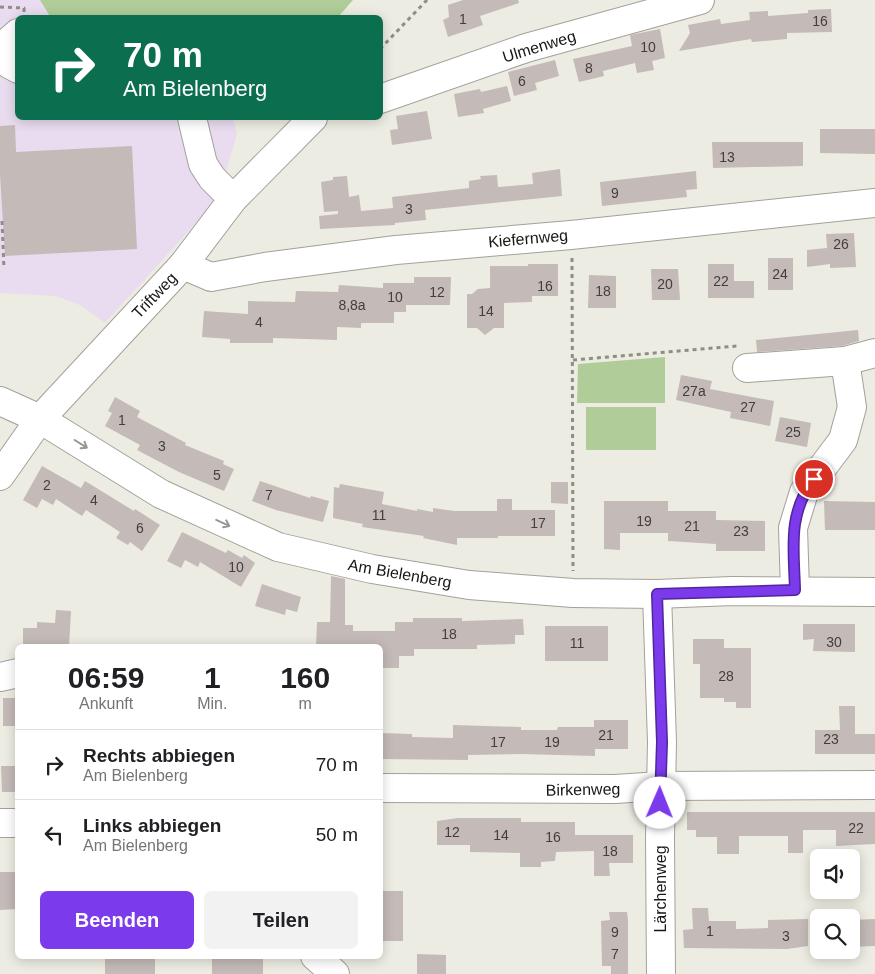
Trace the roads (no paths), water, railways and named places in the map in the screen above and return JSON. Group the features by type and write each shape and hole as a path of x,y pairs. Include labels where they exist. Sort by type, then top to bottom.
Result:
{"street":[{"name":"Ulmenweg","path":"383,98 526,48 700,0"},
{"path":"15,36 10,40 9,64 15,67"},
{"path":"192,120 203,164 212,178 233,199"},
{"name":"Triftweg","path":"0,476 40,419 183,265 233,199 311,120"},
{"name":"Kiefernweg","path":"183,265 212,277 265,267 396,250 571,235 875,203"},
{"path":"747,368 844,361 875,353"},
{"path":"795,590 793,528 804,492 843,440 852,407 844,361"},
{"name":"Am Bielenberg","path":"0,401 40,419 161,494 278,547 372,569 469,585 573,593 657,594 795,590 875,592"},
{"name":"Lärchenweg","path":"657,594 662,742 661,974"},
{"path":"0,677 15,674"},
{"name":"Birkenweg","path":"383,788 615,789 661,786 875,785"},
{"path":"0,823 15,823"},
{"path":"318,959 335,974"}]}
